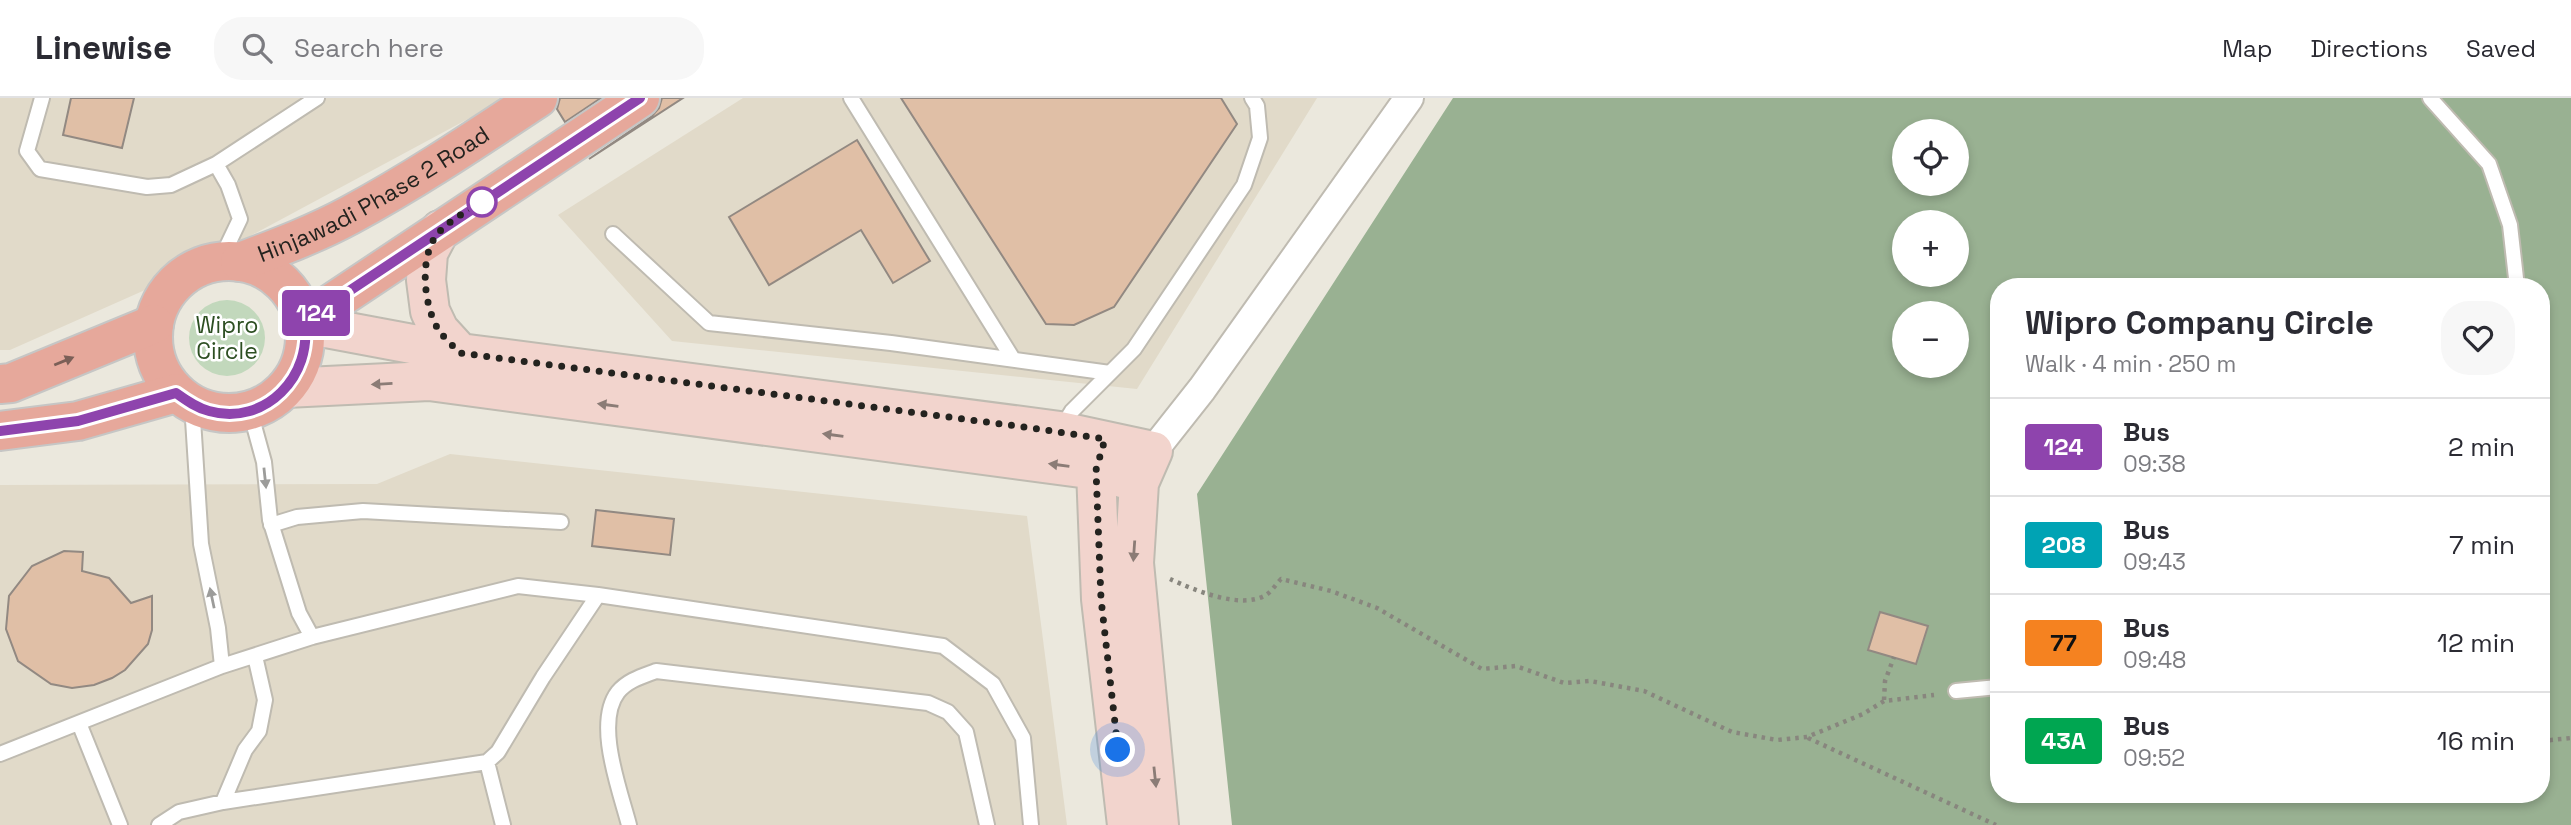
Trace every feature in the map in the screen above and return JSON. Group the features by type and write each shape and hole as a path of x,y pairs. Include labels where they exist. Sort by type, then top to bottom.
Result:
{"main road":[{"name":"Hinjawadi Phase 2 Road","path":"230,262 288,244 347,217 409,183 538,98"},
{"path":"305,322 640,98"},
{"path":"230,262 258,266 274,275 288,288 298,303 305,322 304,359 286,388 270,402 250,411 230,414 211,412 184,399 164,378 156,361 153,343 154,324 160,305 170,289 193,271 230,262"},
{"path":"0,384 11,383 154,324"},
{"path":"0,431 78,421 184,399"}],"street":[{"path":"1159,825 1134,563 1146,467 1409,98"},
{"path":"440,230 428,253 426,280 430,311 439,330 460,353"},
{"path":"305,322 460,353 1060,431 1101,455"},
{"path":"286,388 429,381 1101,455 1146,467"},
{"path":"1101,455 1101,599 1127,825"}],"lane":[{"path":"42,98 27,151 40,169 147,187 171,185 216,163 317,98"},
{"path":"851,98 1013,359"},
{"path":"2430,98 2489,164 2510,225 2516,278"},
{"path":"1060,431 1072,411 1133,349 1244,185 1260,138 1258,101"},
{"path":"216,163 228,185 240,219 230,262"},
{"path":"613,234 709,323 891,343 1110,373"},
{"path":"184,399 201,544 218,628 222,666"},
{"path":"250,411 264,462 271,525 299,613 312,637"},
{"path":"271,525 297,517 363,511 561,522"},
{"path":"0,754 222,666 312,637 518,586 598,595 943,646 993,684 1023,738 1031,825"},
{"path":"159,825 179,812 223,802 487,762 498,752 542,677 598,595"},
{"path":"223,802 245,750 260,731 265,700 255,656"},
{"path":"629,825 610,745 608,717 618,692 632,680 656,671 928,703 948,712 966,732 987,825"},
{"path":"1956,691 1990,688"},
{"path":"79,723 120,825"},
{"path":"487,762 503,825"}],"path":[{"path":"1134,563 1190,588 1243,602 1266,595 1281,579 1298,582 1377,608 1482,669 1516,666 1564,683 1590,681 1644,691 1732,732 1777,740 1807,737 1884,701 1956,691"},
{"path":"1884,701 1885,681 1894,657"},
{"path":"1807,737 1996,825"},
{"path":"2550,740 2571,738"}],"shaded area":[{"path":"0,98 507,98 172,278 10,350 0,350"},
{"path":"743,98 1317,98 1137,389 672,341 558,215"},
{"path":"450,454 1027,516 1067,825 0,825 0,485 377,484"}],"green space":[{"path":"1453,98 2571,98 2571,825 1232,825 1197,494"},
{"name":"Wipro Circle","path":"227,300 241,303 254,311 262,324 265,338 262,352 254,365 241,373 227,376 213,373 200,365 192,352 189,338 192,324 200,311 213,303"}],"building":[{"path":"71,98 134,98 122,148 63,135"},
{"path":"560,98 601,98 565,122 557,109"},
{"path":"662,98 683,98 589,159 652,116 659,108"},
{"path":"901,98 1221,98 1237,124 1114,307 1074,325 1046,324"},
{"path":"857,140 930,261 893,283 861,230 769,285 729,217"},
{"path":"596,510 674,519 670,555 592,546"},
{"path":"64,551 83,552 82,571 109,578 131,603 152,596 152,630 148,644 125,670 94,685 72,688 51,684 18,661 6,629 9,596 32,566"},
{"path":"1880,612 1928,626 1916,664 1868,650"}],"bus line":[{"name":"124","path":"0,431 78,421 176,393 211,412 230,414 250,411 270,402 286,388 304,359 304,321 640,98"}],"route":[{"path":"482,202 440,230 428,253 426,280 430,311 439,330 460,353 1105,439 1096,470 1101,599 1118,750"}]}
